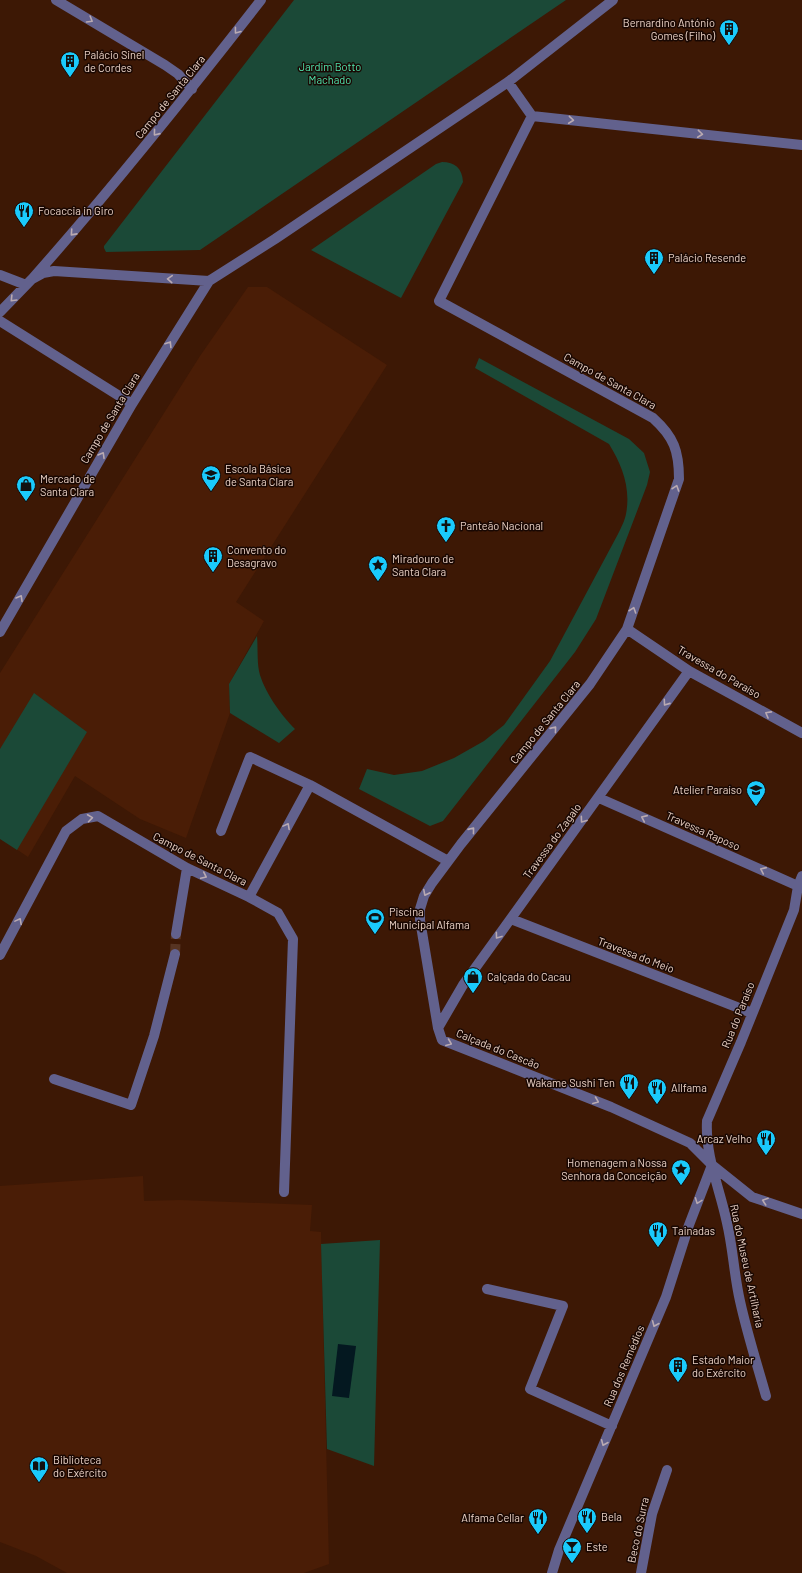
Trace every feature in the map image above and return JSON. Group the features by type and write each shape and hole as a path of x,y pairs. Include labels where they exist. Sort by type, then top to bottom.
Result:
{"street":[{"path":"56,0 165,65 178,74 192,89"},
{"name":"Campo de Santa Clara","path":"0,312 86,219 192,89 261,0"},
{"name":"Campo de Santa Clara","path":"0,632 132,404 209,281 275,239 508,82 613,0"},
{"path":"508,82 532,116 802,145"},
{"name":"Campo de Santa Clara","path":"448,861 590,684 627,629 679,479 679,460 673,442 664,428 653,418 439,301 532,116"},
{"name":"Campo de Santa Clara","path":"29,282 43,273 54,271 209,281"},
{"path":"0,275 29,282"},
{"path":"0,321 132,404"},
{"name":"Travessa do Paraíso","path":"627,629 689,671 802,733"},
{"name":"Travessa do Zagalo","path":"438,1028 463,985 689,671"},
{"path":"221,831 250,757 310,785 448,861"},
{"name":"Campo de Santa Clara","path":"0,955 66,831 82,819 98,816 187,868 249,898 310,785"},
{"name":"Travessa Raposo","path":"599,798 798,886"},
{"name":"Calçada do Cascão","path":"448,861 424,896 420,909 420,920 438,1028 442,1040 611,1107 690,1143 712,1165 752,1197 802,1214"},
{"path":"176,934 187,868"},
{"name":"Rua do Paraíso","path":"712,1165 706,1131 707,1121 741,1042 794,910 798,886 802,876"},
{"path":"249,898 278,913 293,939 284,1192"},
{"name":"Travessa do Meio","path":"511,919 752,1013"},
{"path":"54,1079 131,1105 154,1036 174,954"},
{"name":"Rua do Museu de Artilharia","path":"712,1165 728,1224 740,1302 766,1396"},
{"name":"Rua dos Remédios","path":"552,1573 559,1550 666,1297 689,1225 712,1165"},
{"path":"487,1289 564,1306 530,1389 612,1426"},
{"name":"Beco do Surra","path":"641,1573 652,1514 667,1470"}],"shaded area":[{"name":"Escola Básica de Santa Clara","path":"248,287 267,287 387,365 236,602 264,621 229,684 230,713 186,838 140,819 75,776 28,857 0,838 0,673 200,356"},
{"path":"143,1176 144,1201 180,1200 312,1205 310,1231 321,1232 329,1564 304,1573 67,1573 36,1556 0,1542 0,1186"}],"green space":[{"name":"Jardim Botto Machado","path":"294,0 566,0 200,250 106,252 104,246"},
{"path":"442,162 451,163 457,167 461,173 463,182 401,298 311,250 436,164"},
{"path":"479,358 629,439 644,453 650,472 647,485 596,619 575,652 443,821 430,826 359,789 367,769 394,775 422,771 454,758 484,741 504,725 550,661 623,524 627,504 624,477 618,460 609,444 475,368"},
{"path":"257,636 258,667 264,686 273,702 295,729 279,743 230,713 229,684"},
{"path":"34,693 87,732 17,850 0,839 0,749"},
{"path":"380,1240 374,1466 327,1449 321,1244"}],"water":[{"path":"338,1344 356,1346 349,1398 332,1396"}],"tunnel":[{"path":"175,954 176,934"}],"place":[{"name":"Bernardino António Gomes (Filho)","path":"729,46"},
{"name":"Palácio Sinel de Cordes","path":"70,78"},
{"name":"Focaccia in Giro","path":"24,228"},
{"name":"Palácio Resende","path":"654,275"},
{"name":"Escola Básica de Santa Clara","path":"211,492"},
{"name":"Mercado de Santa Clara","path":"26,502"},
{"name":"Panteão Nacional","path":"446,543"},
{"name":"Convento do Desagravo","path":"213,573"},
{"name":"Miradouro de Santa Clara","path":"378,582"},
{"name":"Atelier Paraíso","path":"756,807"},
{"name":"Piscina Municipal Alfama","path":"375,935"},
{"name":"Calçada do Cacau","path":"473,994"},
{"name":"Wakame Sushi Ten","path":"629,1100"},
{"name":"Allfama","path":"657,1105"},
{"name":"Arcaz Velho","path":"766,1156"},
{"name":"Homenagem a Nossa Senhora da Conceição","path":"681,1186"},
{"name":"Tainadas","path":"658,1248"},
{"name":"Estado Maior do Exército","path":"678,1383"},
{"name":"Biblioteca do Exército","path":"39,1483"},
{"name":"Bela","path":"587,1534"},
{"name":"Alfama Cellar","path":"538,1535"},
{"name":"Este","path":"572,1564"}]}
